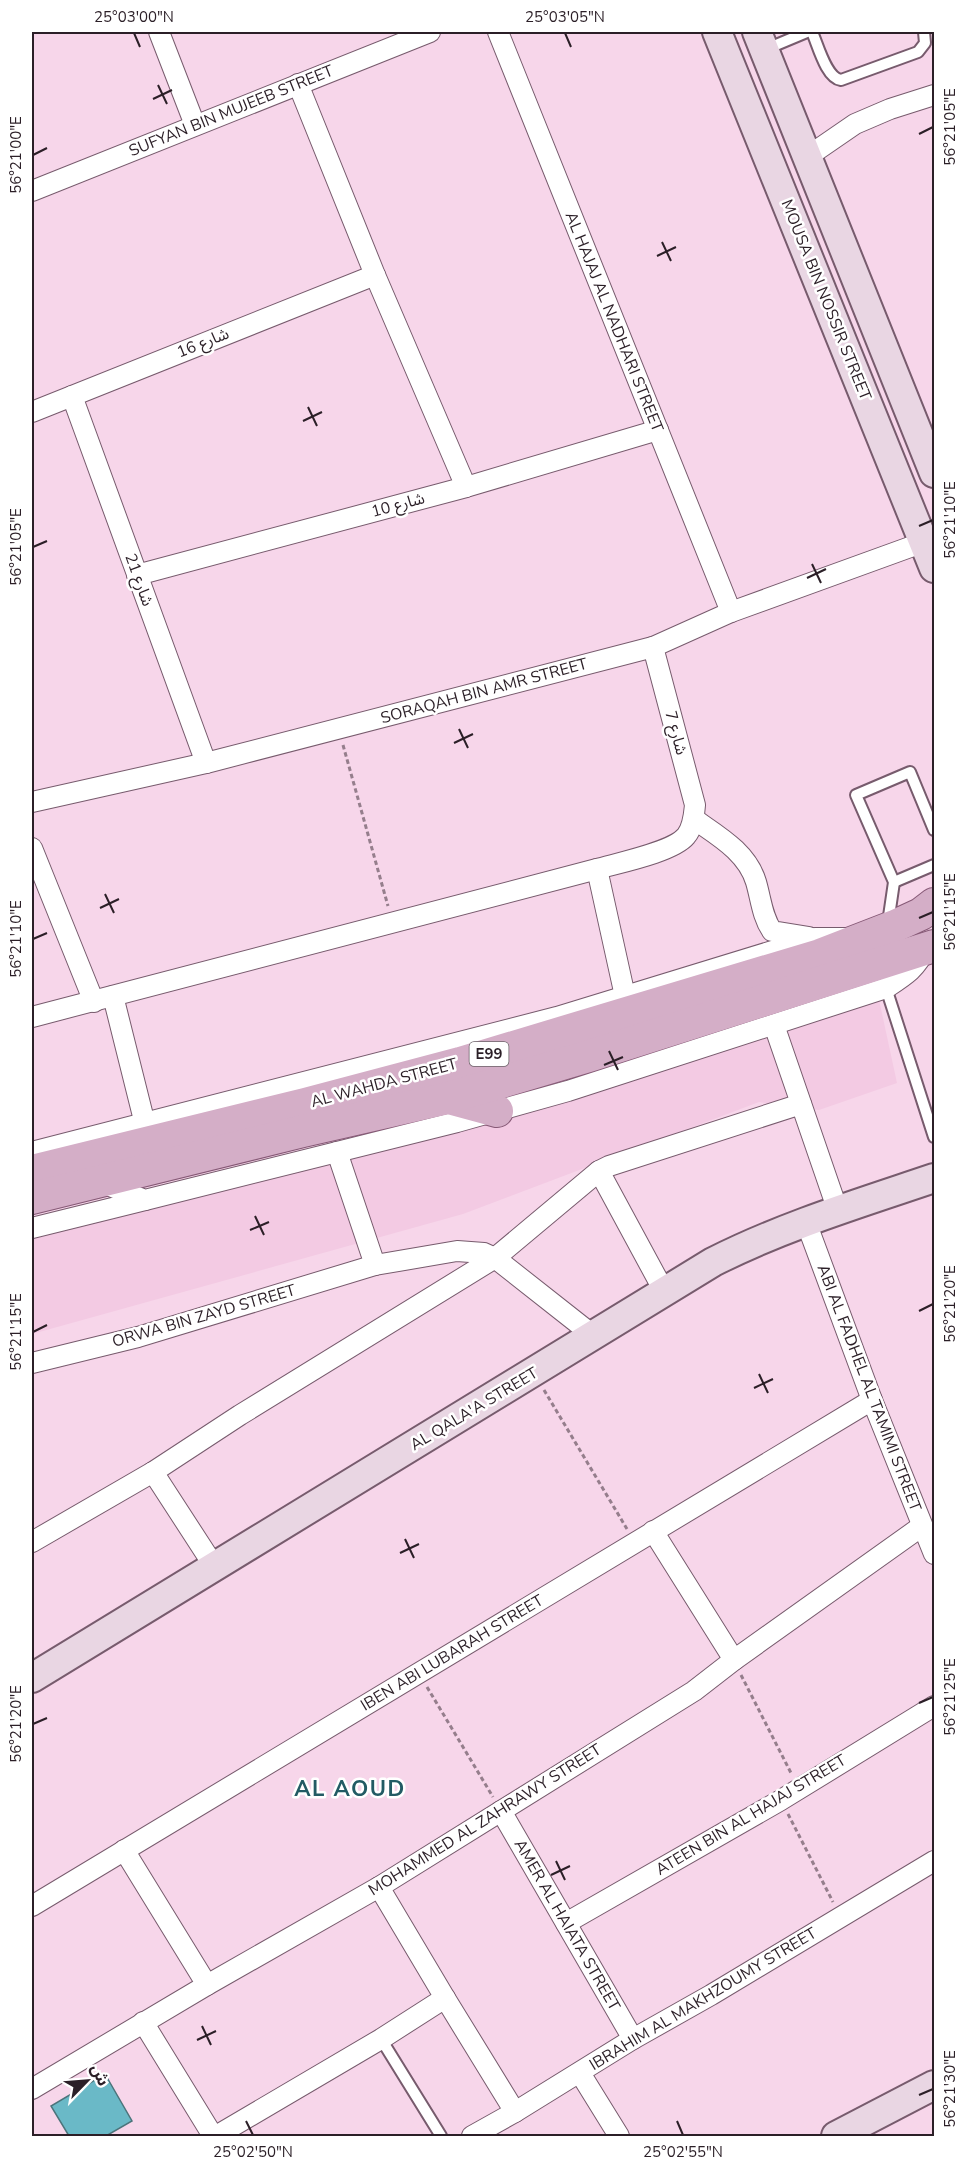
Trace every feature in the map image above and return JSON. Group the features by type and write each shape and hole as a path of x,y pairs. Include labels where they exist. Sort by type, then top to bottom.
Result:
{"main road":[{"name":"AL WAHDA STREET","path":"32,1170 304,1104 460,1063 808,958 876,934 921,914 934,904"},
{"name":"AL WAHDA STREET","path":"32,1198 303,1131 448,1098 655,1036 930,947"},
{"path":"374,1063 423,1072"},
{"path":"448,1098 497,1111"}],"street":[{"path":"159,32 195,125"},
{"name":"SUFYAN BIN MUJEEB STREET","path":"32,191 430,32"},
{"name":"AL HAJAJ AL NADHARI STREET","path":"498,32 731,612"},
{"name":"MOUSA BIN NOSSIR STREET","path":"717,32 929,555"},
{"path":"761,41 934,473"},
{"path":"298,84 375,275 466,487"},
{"path":"807,157 855,124 890,109 934,95"},
{"path":"761,141 788,194 794,203 802,207 812,202 816,196 807,157"},
{"name":"شارع 16","path":"32,412 375,275"},
{"name":"شارع 21","path":"72,396 206,763"},
{"name":"شارع 10","path":"137,575 466,487 658,430"},
{"name":"SORAQAH BIN AMR STREET","path":"32,802 206,763 653,647 731,612 929,555"},
{"name":"شارع 7","path":"653,647 695,805 693,819"},
{"path":"32,1017 670,848 686,836 693,819 728,843 746,861 755,879 765,921 772,931 815,938 876,934"},
{"path":"32,848 94,1002"},
{"path":"597,869 625,996"},
{"path":"32,1152 557,1017 815,938"},
{"path":"32,1228 337,1152 568,1091 886,988 909,974 930,947"},
{"path":"113,996 145,1124"},
{"path":"774,1025 838,1210"},
{"path":"32,1542 153,1472 240,1415 495,1258 599,1171 801,1104"},
{"path":"337,1152 375,1265"},
{"path":"599,1171 665,1293"},
{"name":"AL QALA'A STREET","path":"32,1678 713,1262 752,1243 806,1222 934,1178"},
{"path":"100,1182 145,1200"},
{"name":"ABI AL FADHEL AL TAMIMI STREET","path":"806,1222 872,1400 934,1554"},
{"name":"ORWA BIN ZAYD STREET","path":"32,1364 157,1332 375,1265 458,1251 483,1253 495,1258"},
{"path":"495,1258 594,1336"},
{"name":"IBEN ABI LUBARAH STREET","path":"32,1906 872,1400"},
{"path":"153,1472 214,1566"},
{"name":"MOHAMMED AL ZAHRAWY STREET","path":"32,2089 143,2022 380,1887 694,1691 922,1526"},
{"path":"653,1531 734,1660"},
{"name":"ATEEN BIN AL HAJAJ STREET","path":"566,1923 781,1800 934,1706"},
{"name":"AMER AL HAIATA STREET","path":"501,1810 633,2039"},
{"path":"124,1850 207,1985"},
{"name":"IBRAHIM AL MAKHZOUMY STREET","path":"472,2136 934,1861"},
{"path":"380,1887 444,1998 515,2112"},
{"path":"143,2022 223,2134 381,2039 444,1998"},
{"path":"580,2073 619,2136"},
{"path":"836,2136 934,2085"}],"lane":[{"path":"761,41 807,32"},
{"path":"812,32 830,74 837,80 918,52 925,43 924,32"},
{"path":"876,934 894,882 856,795 910,772 934,830"},
{"path":"894,882 934,865"},
{"path":"886,988 934,1137"},
{"path":"381,2039 441,2136"}],"path":[{"path":"338,729 393,923"},
{"path":"534,1373 635,1542"},
{"path":"734,1660 798,1788"},
{"path":"418,1673 501,1810"},
{"path":"781,1800 841,1917"}],"shaded area":[{"path":"875,981 897,1083 819,1110 759,1102 463,1214 32,1334 32,1218 174,1185 559,1084"}],"building":[{"path":"105,2074 132,2121 106,2136 69,2136 51,2106"}],"district":[{"name":"AL AOUD","path":"350,1789"}]}
